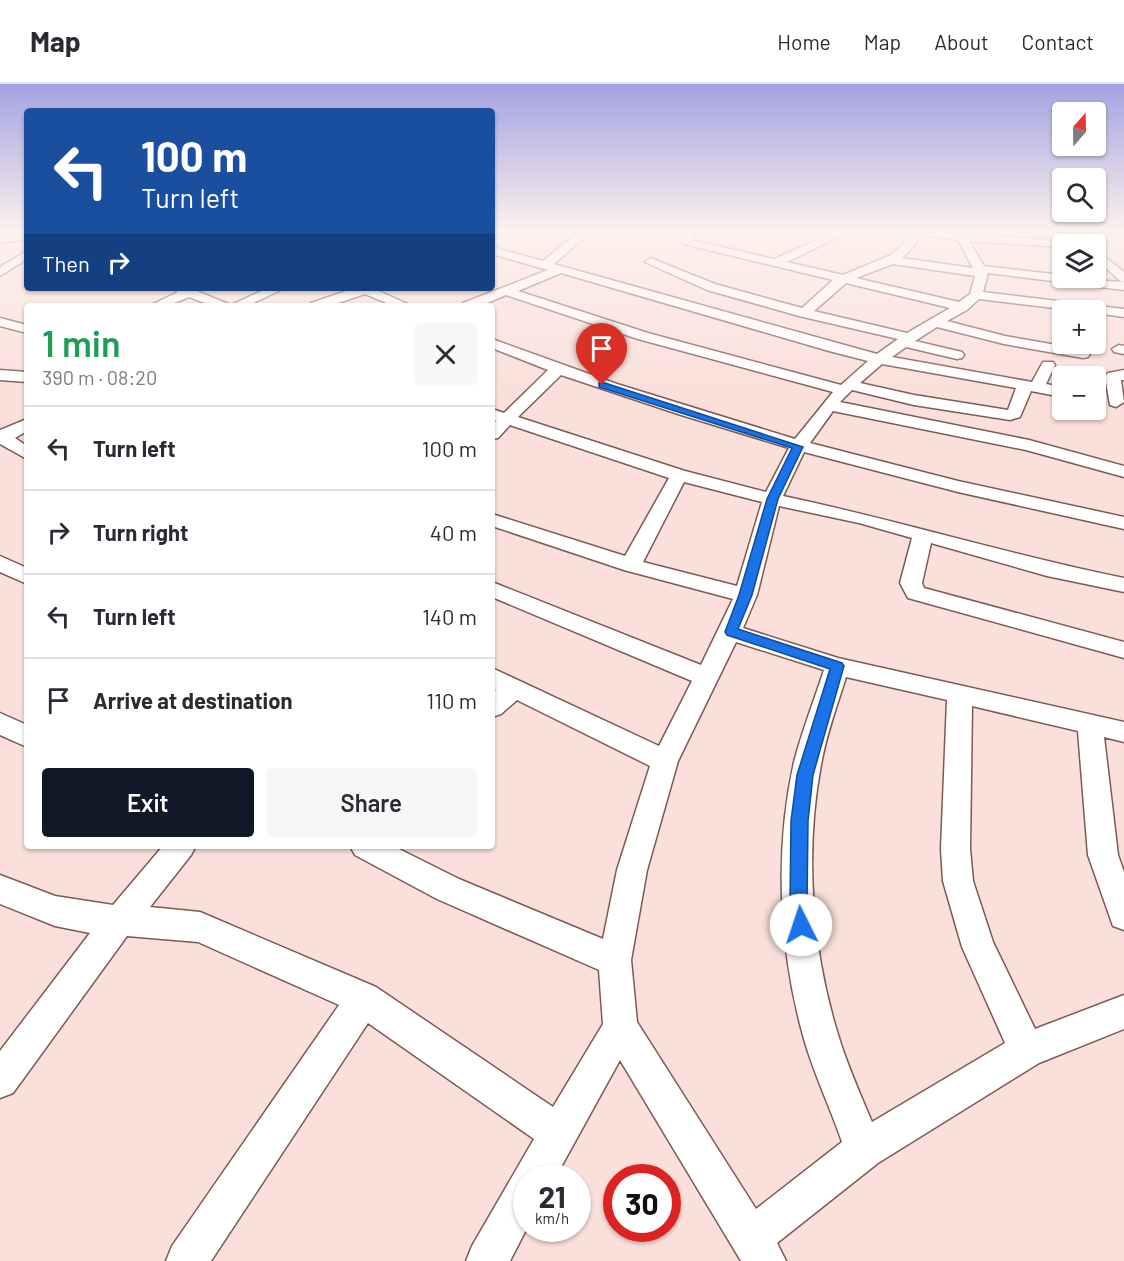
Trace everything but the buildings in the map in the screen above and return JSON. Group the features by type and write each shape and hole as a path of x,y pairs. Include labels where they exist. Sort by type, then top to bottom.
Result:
{"street":[{"path":"476,303 519,286"},
{"path":"614,286 879,359 1052,390"},
{"path":"709,286 957,355"},
{"path":"804,313 835,286"},
{"path":"872,286 962,307"},
{"path":"978,286 976,295 962,307 879,359 840,393 798,447 772,499 746,595 731,632 664,761 632,870 615,960 620,1026 758,1250 864,1149 1027,1050 1124,1012"},
{"path":"1105,288 1122,313"},
{"path":"161,303 181,291"},
{"path":"186,291 217,303"},
{"path":"243,303 272,291"},
{"path":"324,303 357,291"},
{"path":"368,291 402,302"},
{"path":"506,291 643,336 1124,472"},
{"path":"976,295 1122,313"},
{"path":"0,322 24,328"},
{"path":"935,322 1004,340 1052,349"},
{"path":"495,344 557,370 798,447 1067,512 1124,523"},
{"path":"840,393 914,400 1010,416 1014,414 1048,364"},
{"path":"499,417 557,370"},
{"path":"0,375 24,377"},
{"path":"1120,403 1113,376 1124,375"},
{"path":"499,417 679,475 772,499 862,518 1047,569 1124,585"},
{"path":"23,452 1,440 24,425"},
{"path":"631,565 679,475"},
{"path":"495,521 631,565 746,595"},
{"path":"923,535 911,583 916,592 1124,650"},
{"path":"0,562 24,575"},
{"path":"495,591 708,678"},
{"path":"731,632 837,666 1124,732"},
{"path":"837,666 805,775 800,821 798,904 806,968 819,1027 864,1149"},
{"path":"495,678 664,761"},
{"path":"495,705 515,688"},
{"path":"958,694 959,750 955,854 958,880 965,908 985,962 1027,1050"},
{"path":"0,723 24,735"},
{"path":"1090,724 1103,855 1124,915"},
{"path":"0,1080 119,921 179,849"},
{"path":"371,849 448,889 615,960"},
{"path":"0,889 42,908 75,916 119,921 180,923 201,927 364,999 558,1132"},
{"path":"187,1261 364,999"},
{"path":"541,1164 620,1026"},
{"path":"487,1261 513,1214"}],"route":[{"path":"602,385 798,447 772,499 746,595 731,632 837,666 805,775 800,821 798,904 801,925"}]}
